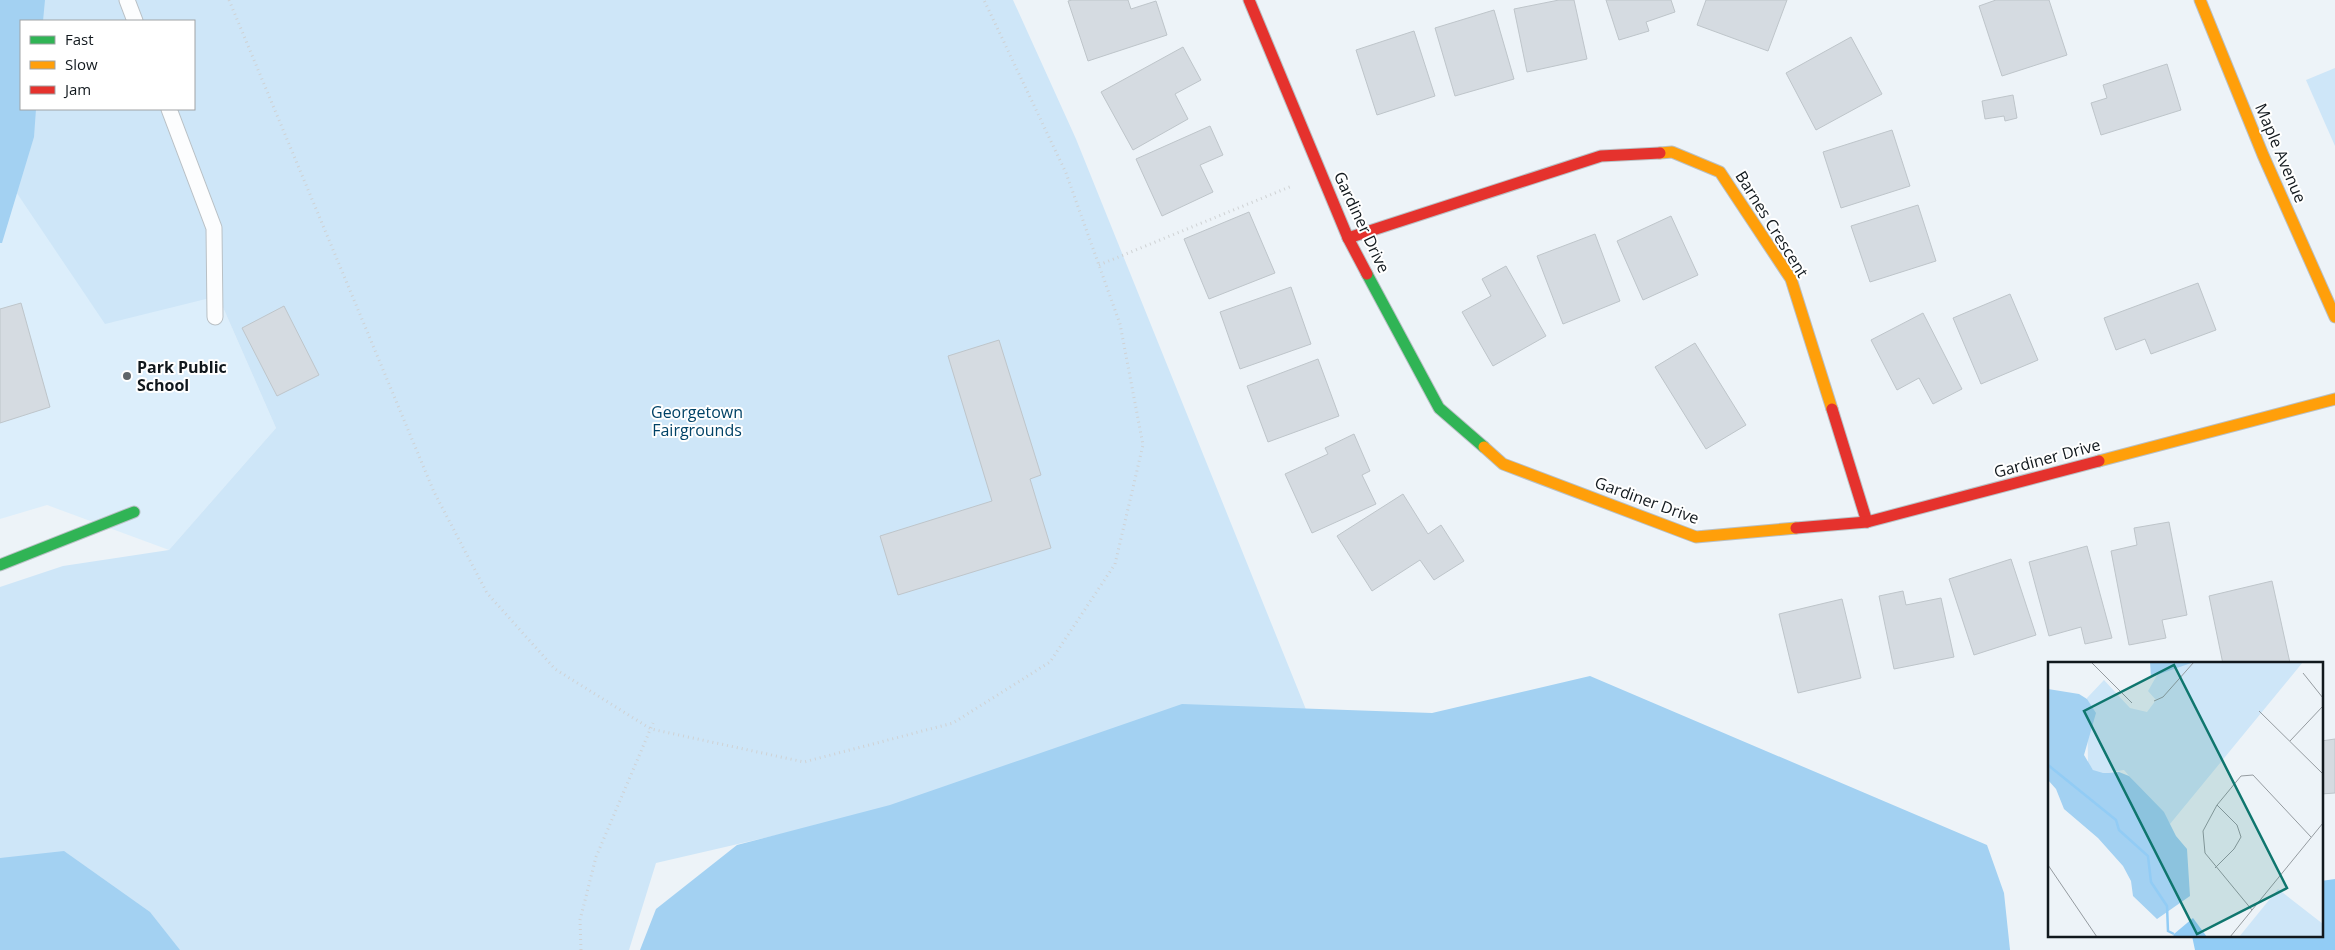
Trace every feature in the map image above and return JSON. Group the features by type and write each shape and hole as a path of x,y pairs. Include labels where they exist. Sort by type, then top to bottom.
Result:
{"street":[{"name":"Gardiner Drive","path":"1249,0 1348,238 1439,408 1502,464 1696,537 1867,522 2335,398"},
{"name":"Maple Avenue","path":"2200,0 2263,154 2335,317"},
{"name":"Barnes Crescent","path":"1348,238 1601,156 1672,152 1720,172 1791,279 1867,522"},
{"path":"0,565 134,512"}],"lane":[{"path":"127,0 135,20"},
{"path":"168,110 214,228 215,317"}],"path":[{"path":"229,0 434,492 487,594 555,669 651,729 804,762 954,723 1050,662 1115,564 1143,445 1120,324 1066,173 984,0"},
{"path":"1099,266 1322,174"},
{"path":"580,950 580,920 596,857 653,723"}],"shaded area":[{"path":"0,0 45,0 43,20 20,20 20,110 36,110 34,137 2,243 0,243"},
{"name":"Park Public School","path":"0,168 218,296 276,428 169,550 47,505 0,519"},
{"path":"1590,676 1987,845 2004,893 2010,950 640,950 656,909 737,845 890,805 1182,704 1432,713"},
{"path":"64,851 150,912 180,950 0,950 0,858"},
{"path":"2335,879 2335,950 2195,950 2192,938 2322,938 2322,881"}],"green space":[{"name":"Georgetown Fairgrounds","path":"0,0 1013,0 1076,139 1307,712 656,863 629,950 81,950 0,912 0,587 63,566 169,550 276,428 218,296 105,324 0,168"},
{"path":"2335,68 2335,146 2306,80"}],"building":[{"path":"1128,0 1131,9 1156,1 1167,35 1088,61 1068,1"},
{"path":"1559,0 1574,0 1587,59 1527,72 1514,9"},
{"path":"1606,0 1671,0 1675,12 1646,22 1649,31 1619,40"},
{"path":"1706,0 1787,0 1768,51 1697,25"},
{"path":"1996,0 2049,0 2067,55 2002,76 1979,6"},
{"path":"1494,10 1514,79 1455,96 1435,28"},
{"path":"1414,31 1435,96 1377,115 1356,50"},
{"path":"1851,37 1882,94 1816,130 1786,73"},
{"path":"1183,47 1201,80 1175,94 1188,119 1133,150 1101,92"},
{"path":"2167,64 2181,110 2101,135 2091,103 2107,98 2103,85"},
{"path":"2013,95 2017,118 2005,121 2004,116 1985,119 1982,101"},
{"path":"1210,126 1223,155 1200,165 1213,192 1162,216 1136,159"},
{"path":"1892,130 1910,186 1841,208 1823,152"},
{"path":"1918,205 1936,261 1870,282 1851,226"},
{"path":"1249,212 1275,273 1209,299 1184,239"},
{"path":"1671,216 1698,275 1643,300 1617,241"},
{"path":"1595,234 1620,301 1563,324 1537,256"},
{"path":"1506,266 1546,336 1493,366 1462,312 1491,296 1482,279"},
{"path":"2198,283 2216,330 2151,354 2145,339 2116,350 2104,318"},
{"path":"1291,287 1311,344 1240,369 1220,312"},
{"path":"2010,294 2038,360 1981,384 1953,318"},
{"path":"21,303 50,407 0,423 0,309"},
{"path":"284,306 319,375 277,396 242,328"},
{"path":"1923,313 1962,389 1933,404 1919,378 1897,390 1871,340"},
{"path":"999,340 1041,475 1030,479 1051,548 898,595 880,536 992,501 948,356"},
{"path":"1695,343 1746,425 1706,449 1655,367"},
{"path":"1318,359 1339,416 1268,442 1247,386"},
{"path":"1354,434 1370,471 1362,475 1376,504 1312,533 1285,474 1328,454 1325,448"},
{"path":"1403,494 1428,534 1441,525 1464,561 1434,580 1420,560 1372,591 1337,536"},
{"path":"2169,522 2187,615 2162,620 2166,638 2129,645 2111,551 2137,545 2134,528"},
{"path":"2087,546 2112,638 2085,644 2081,627 2049,636 2029,562"},
{"path":"2011,559 2036,635 1974,655 1949,579"},
{"path":"2272,581 2290,662 2223,662 2209,596"},
{"path":"1903,591 1906,605 1941,598 1954,657 1894,669 1879,596"},
{"path":"1842,599 1861,678 1798,693 1779,614"},
{"path":"2335,739 2335,793 2322,794 2322,741"}],"traffic: fast":[{"path":"1367,274 1439,408 1484,447"},
{"path":"0,565 134,512"}],"traffic: slow":[{"path":"2200,0 2263,155 2335,317"},
{"path":"1660,153 1672,152 1720,172 1791,279 1832,409"},
{"path":"2099,461 2335,399"},
{"path":"1484,447 1503,464 1696,537 1796,528"}],"traffic: jam":[{"path":"1249,0 1348,238 1367,274"},
{"path":"1348,238 1601,156 1660,153"},
{"path":"1832,409 1867,522"},
{"path":"1796,528 1867,522 2099,461"}],"place":[{"name":"Park Public School","path":"127,376"}]}
